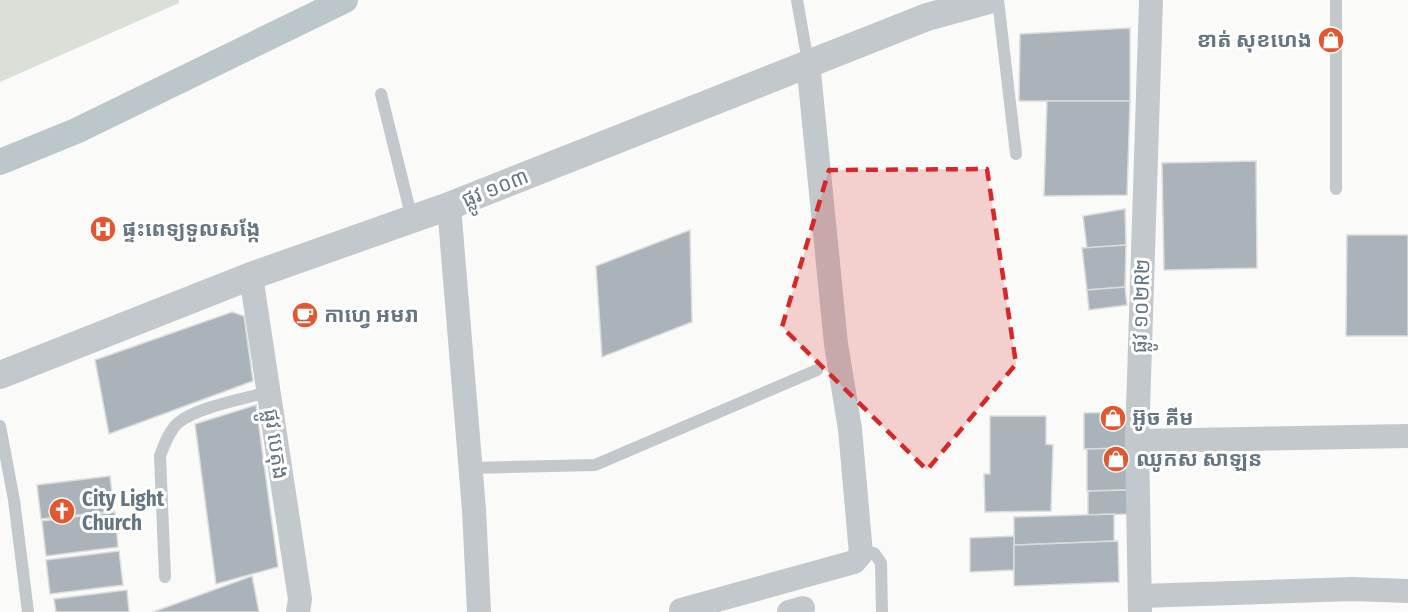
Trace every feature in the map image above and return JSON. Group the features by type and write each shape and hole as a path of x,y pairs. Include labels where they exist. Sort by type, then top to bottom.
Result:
{"street":[{"name":"ផ្លូវ ១០៣","path":"0,375 251,276 449,206 808,62 927,17 989,0"},
{"name":"ផ្លូវ ១០២R២","path":"1140,604 1137,441 1151,0"},
{"path":"681,610 854,562 861,554 850,429 836,344 808,62"},
{"path":"449,206 471,468 479,612"},
{"name":"ផ្លូវ បេតុង","path":"251,276 300,599 298,612"},
{"path":"1137,441 1408,436"},
{"path":"1140,604 1352,589 1408,591"}],"lane":[{"path":"797,0 808,62"},
{"path":"998,0 1016,154"},
{"path":"1336,0 1336,189"},
{"path":"381,94 412,219"},
{"path":"471,468 595,465 817,370"},
{"path":"165,577 160,456 165,441 178,423 200,412 268,392"},
{"path":"0,426 14,500 28,612"},
{"path":"861,554 874,553 881,563 882,612"}],"highlighted area":[{"path":"987,169 1016,364 927,470 782,327 829,170"}],"shaded area":[{"path":"0,0 179,0 179,3 0,82"}],"building":[{"path":"1130,28 1130,101 1019,101 1020,34"},
{"path":"1047,101 1130,101 1127,195 1044,196"},
{"path":"1256,161 1257,268 1164,270 1162,163"},
{"path":"1125,209 1126,245 1087,248 1083,216"},
{"path":"690,230 692,322 602,357 596,266"},
{"path":"1347,235 1408,235 1408,336 1346,336"},
{"path":"1126,245 1125,287 1087,290 1082,248"},
{"path":"1125,287 1127,305 1089,310 1087,290"},
{"path":"232,312 244,316 253,381 109,434 95,360"},
{"path":"256,405 278,567 216,584 195,424"},
{"path":"1129,412 1129,448 1084,449 1084,413"},
{"path":"990,416 1046,416 1046,444 1053,445 1051,511 985,512 984,474 990,474"},
{"path":"1129,448 1129,490 1087,491 1087,449"},
{"path":"110,476 114,511 41,519 37,485"},
{"path":"1129,490 1129,514 1088,515 1088,491"},
{"path":"115,512 118,547 46,556 42,521"},
{"path":"1114,514 1114,541 1014,545 1014,517"},
{"path":"1014,536 1014,570 970,572 970,538"},
{"path":"1118,541 1119,582 1014,586 1014,545"},
{"path":"119,551 123,585 50,594 46,560"},
{"path":"252,576 259,612 153,612"},
{"path":"127,590 129,612 56,612 54,599"}],"waterway":[{"path":"0,162 76,131 345,0"}],"place":[{"name":"ខាត់ សុខហេង","path":"1331,40"},
{"name":"ផ្ទះពេទ្យទួលសង្កែ","path":"103,229"},
{"name":"កាហ្វេ អមរា","path":"305,315"},
{"name":"អ៊ូច គីម","path":"1113,418"},
{"name":"ឈូកស សាឡន","path":"1116,459"},
{"name":"City Light Church","path":"62,511"}]}
